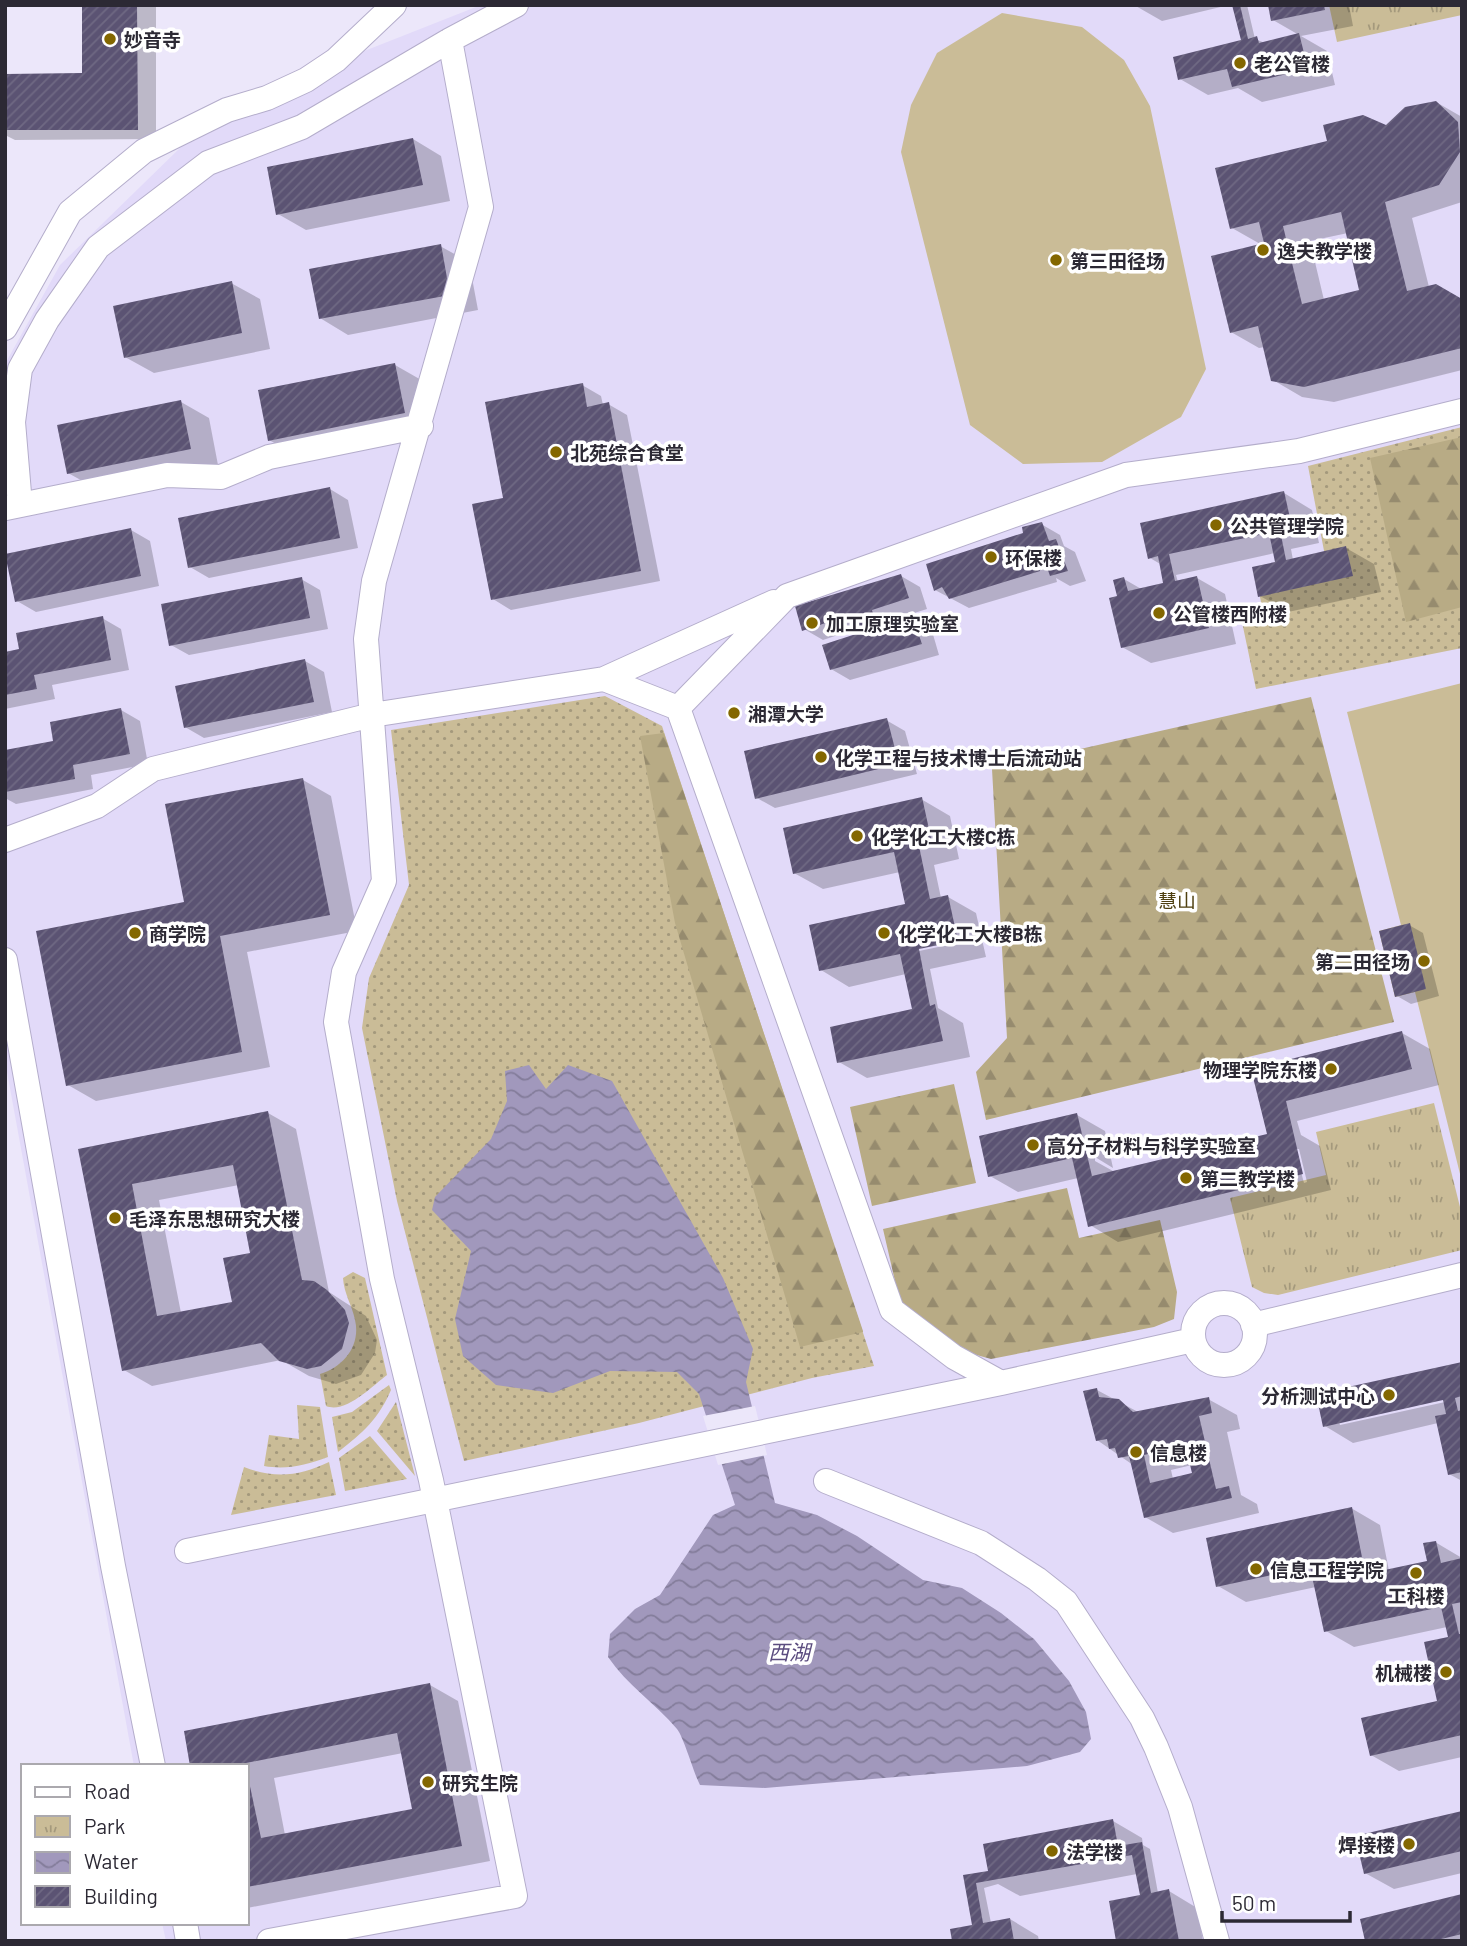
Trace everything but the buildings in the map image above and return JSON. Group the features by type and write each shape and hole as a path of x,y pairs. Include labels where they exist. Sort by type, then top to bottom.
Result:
{"street":[{"path":"5,328 71,212 144,151 227,110 267,98 306,80 336,60 394,5"},
{"path":"421,426 269,457 221,477 167,475 13,507 13,422 20,369 47,320 99,247 208,163 302,127 450,40 516,5"},
{"path":"269,1941 515,1896 435,1498 382,1279 336,1022 344,972 384,881 366,639 374,581 421,426 481,207 450,40"},
{"path":"5,840 97,806 153,769 372,715 604,679 787,596 1126,475 1299,451 1462,411"},
{"path":"678,708 787,596"},
{"path":"604,679 678,708 892,1310 954,1357 1001,1383"},
{"path":"5,960 113,1566 153,1764"},
{"path":"1253,1325 1462,1275"},
{"path":"1216,1304 1242,1309 1253,1325 1253,1345 1240,1361 1230,1365 1210,1363 1196,1349 1193,1340 1200,1315 1216,1304"},
{"path":"187,1551 656,1452 1001,1383 1193,1340"},
{"path":"827,1481 981,1544 1037,1579 1066,1602 1142,1718 1156,1747 1180,1807 1217,1941"}],"shaded area":[{"name":"湘潭大学","path":"481,5 1462,5 1462,1941 166,1941 162,1925 248,1925 248,1764 134,1764 5,1061 5,364 60,265 222,107"}],"green space":[{"path":"1329,5 1462,5 1462,15 1337,42"},
{"name":"第三田径场","path":"1002,13 1082,27 1124,60 1150,106 1206,369 1181,417 1102,462 1023,464 970,425 901,152 911,105 937,53"},
{"path":"1462,427 1462,648 1256,689 1242,622 1264,617 1258,587 1328,572 1308,466"},
{"path":"1462,437 1462,607 1406,622 1370,458"},
{"name":"第二田径场","path":"1462,683 1462,1182 1415,992 1395,997 1379,931 1401,925 1347,712"},
{"path":"605,696 662,726 874,1366 812,1378 639,1423 464,1461 397,1201 362,1028 369,978 409,885 391,730"},
{"name":"慧山","path":"1311,697 1394,1022 986,1120 976,1072 1007,1038 992,769"},
{"path":"664,733 863,1332 800,1347 675,923 640,736"},
{"path":"954,1084 976,1183 872,1206 850,1107"},
{"path":"1434,1103 1462,1215 1462,1250 1278,1295 1264,1293 1252,1287 1230,1198 1326,1175 1316,1132"},
{"path":"1067,1188 1079,1238 1160,1220 1177,1292 1174,1319 1154,1327 991,1359 959,1350 900,1303 883,1229"},
{"path":"353,1272 365,1278 387,1375 350,1403 326,1406 320,1374 329,1371 349,1354 355,1338 355,1320 343,1278"},
{"path":"389,1385 391,1390 376,1417 338,1452 332,1417 352,1412"},
{"path":"396,1402 415,1476 377,1431"},
{"path":"297,1405 320,1407 328,1457 296,1466 264,1466 269,1435 299,1439"},
{"path":"370,1436 407,1479 345,1491 339,1458"},
{"path":"329,1462 336,1495 231,1515 244,1467 266,1473 287,1474"}],"water":[{"name":"西湖","path":"529,1065 546,1089 568,1065 612,1081 723,1278 753,1349 746,1382 775,1503 817,1515 857,1536 923,1580 962,1588 1001,1613 1034,1639 1069,1681 1086,1712 1091,1739 1080,1752 1027,1766 765,1788 700,1785 677,1729 608,1657 610,1634 635,1609 660,1595 713,1515 735,1505 699,1394 677,1372 610,1371 553,1393 496,1385 463,1356 455,1319 471,1251 432,1210 435,1197 491,1139 507,1101 505,1071"}],"pier":[{"path":"755,1406 767,1455 718,1465 703,1416"}],"place":[{"name":"妙音寺","path":"110,39"},
{"name":"老公管楼","path":"1240,63"},
{"name":"逸夫教学楼","path":"1263,250"},
{"name":"第三田径场","path":"1056,260"},
{"name":"北苑综合食堂","path":"556,452"},
{"name":"公共管理学院","path":"1216,525"},
{"name":"环保楼","path":"991,557"},
{"name":"公管楼西附楼","path":"1159,613"},
{"name":"加工原理实验室","path":"812,623"},
{"name":"湘潭大学","path":"734,713"},
{"name":"化学工程与技术博士后流动站","path":"821,757"},
{"name":"化学化工大楼C栋","path":"857,836"},
{"name":"商学院","path":"135,933"},
{"name":"化学化工大楼B栋","path":"884,933"},
{"name":"第二田径场","path":"1424,961"},
{"name":"物理学院东楼","path":"1331,1069"},
{"name":"高分子材料与科学实验室","path":"1033,1145"},
{"name":"第二教学楼","path":"1186,1178"},
{"name":"毛泽东思想研究大楼","path":"115,1218"},
{"name":"分析测试中心","path":"1389,1395"},
{"name":"信息楼","path":"1136,1452"},
{"name":"信息工程学院","path":"1256,1569"},
{"name":"工科楼","path":"1416,1573"},
{"name":"机械楼","path":"1446,1672"},
{"name":"研究生院","path":"428,1782"},
{"name":"焊接楼","path":"1409,1844"},
{"name":"法学楼","path":"1052,1851"}]}
